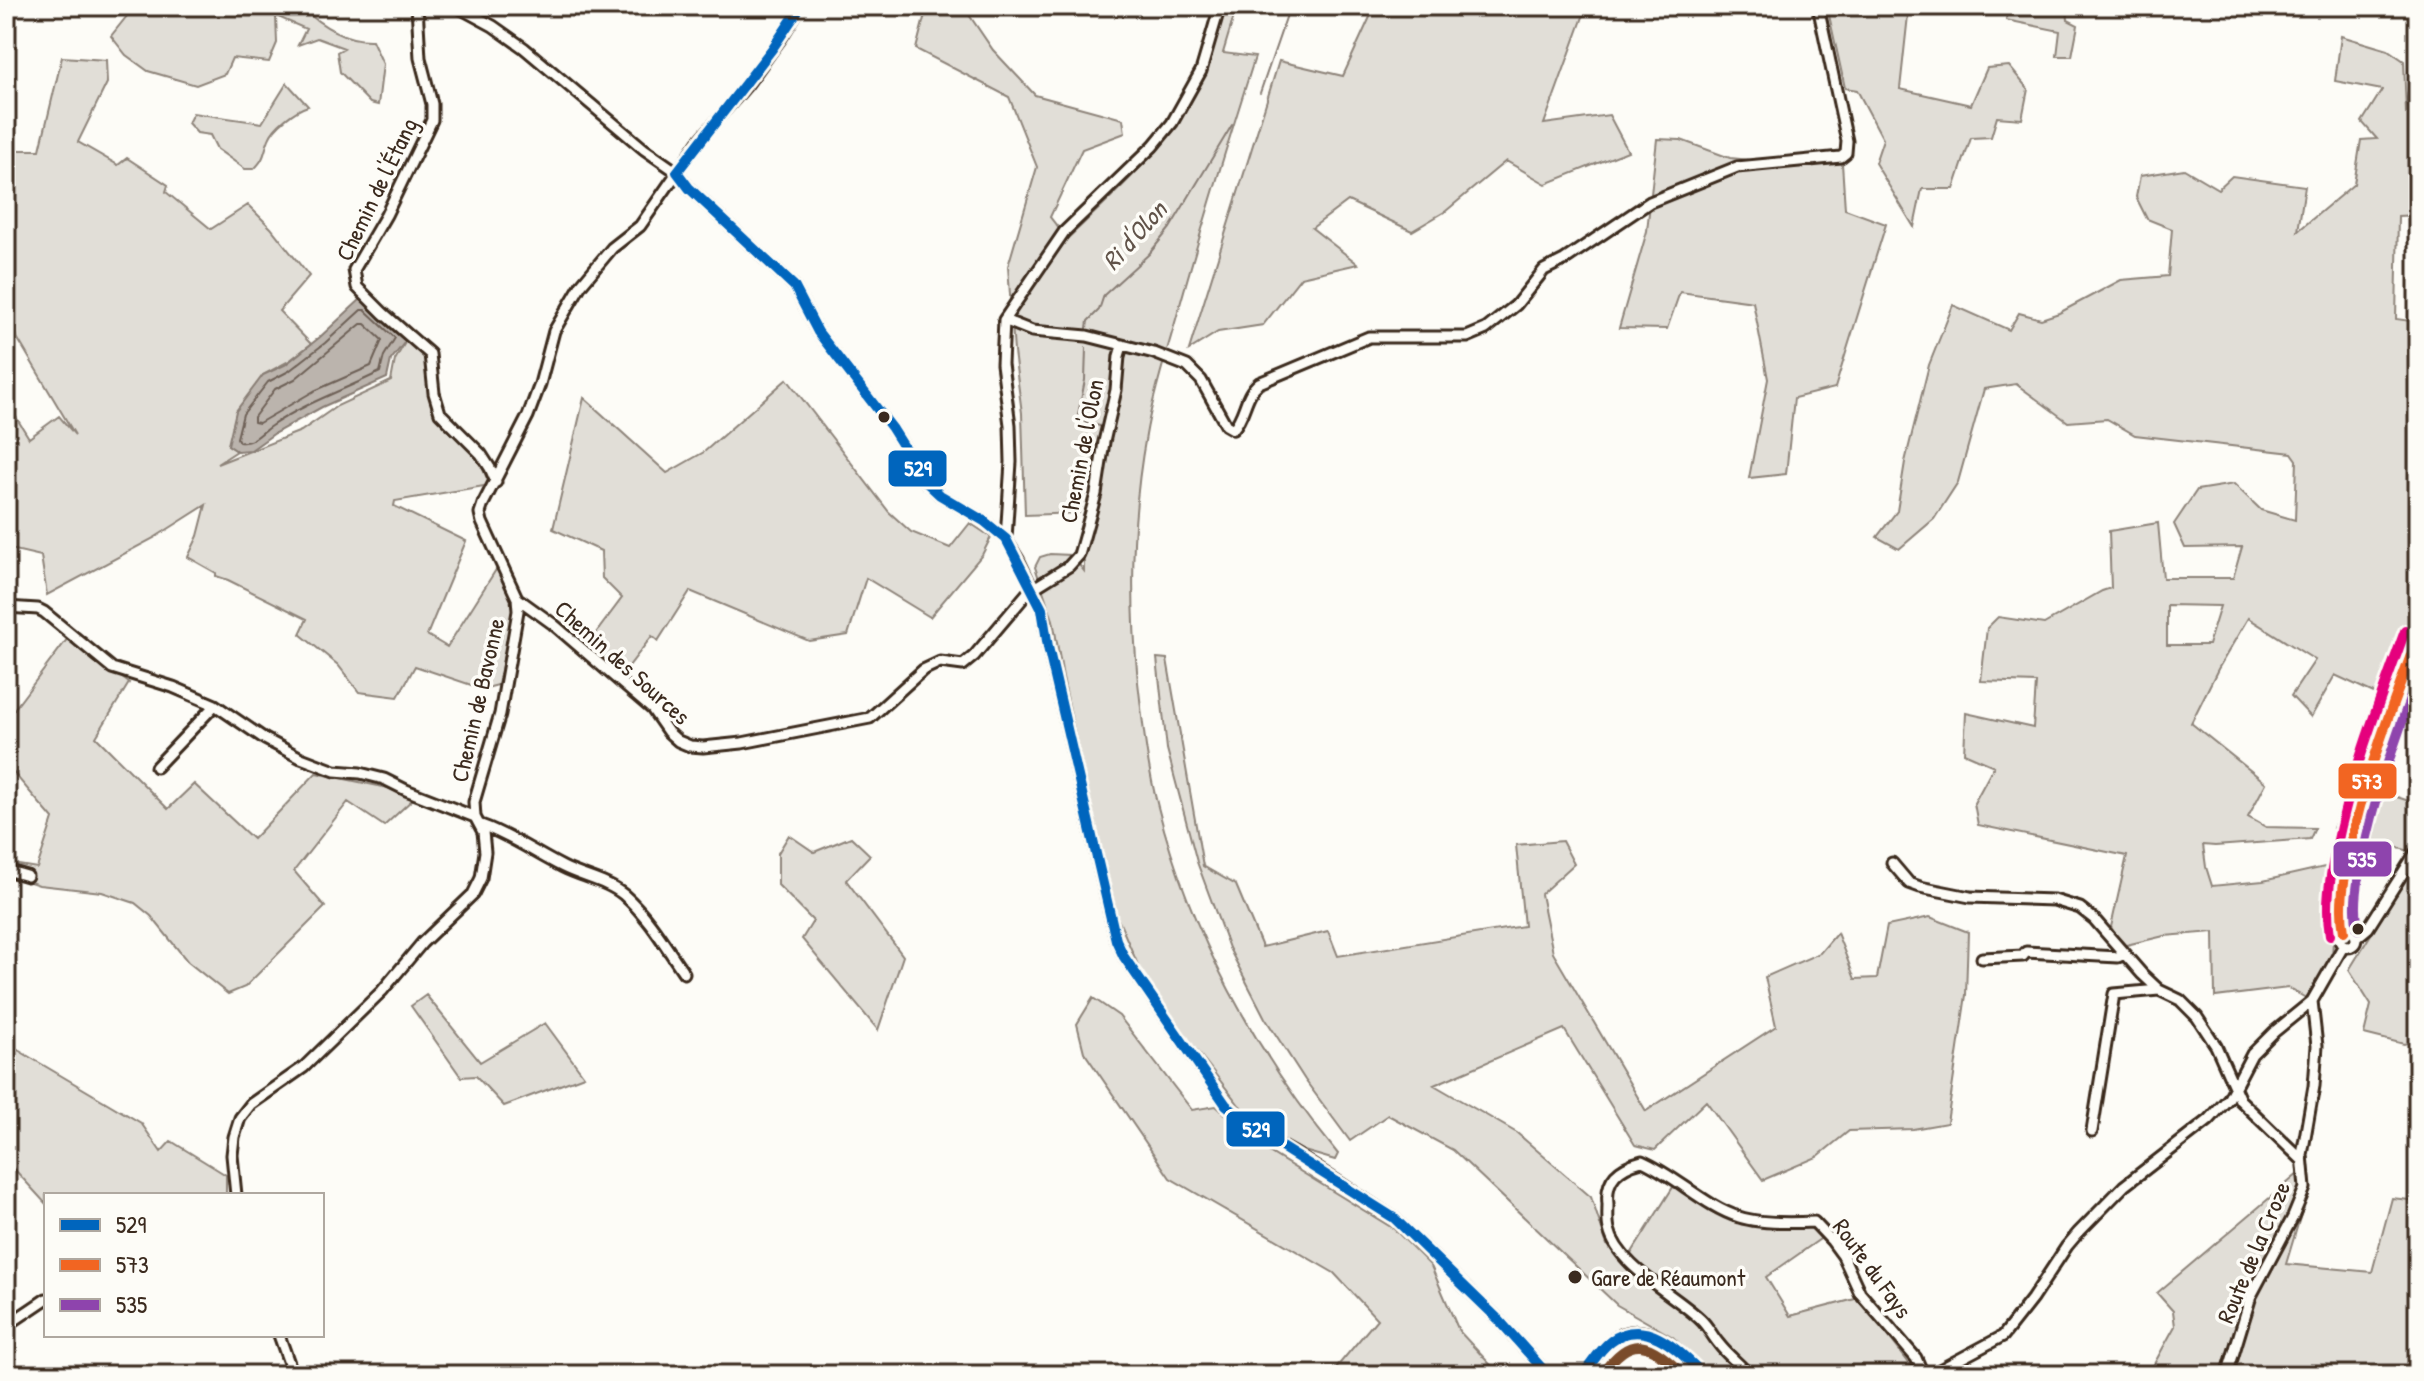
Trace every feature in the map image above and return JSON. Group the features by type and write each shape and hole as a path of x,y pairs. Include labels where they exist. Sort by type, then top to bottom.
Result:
{"street":[{"name":"Chemin de l'Étang","path":"417,6 420,58 432,104 432,120 386,215 354,270 357,287 430,354 434,393 440,413 481,454 496,482"},
{"path":"456,6 493,26 524,48 644,149 677,172 689,188 794,286 818,332 892,428 926,482 940,495 984,521 1006,539 1042,609 1048,647 1116,940 1124,957 1226,1105 1264,1136 1394,1218 1498,1319 1548,1375"},
{"name":"Chemin de Bavonne","path":"236,1193 232,1155 240,1118 251,1104 290,1079 382,991 422,943 473,894 481,878 485,852 474,802 503,698 518,611 517,598 482,522 480,513 483,504 528,416 554,331 581,285 612,248 640,226 706,132 755,74 801,6"},
{"path":"1006,539 1011,450 1002,364 1004,320 1064,232 1153,146 1172,123 1201,71 1220,6"},
{"path":"1004,320 1032,331 1087,336 1154,353 1193,371 1226,425 1233,429 1239,422 1252,389 1259,383 1369,337 1461,338 1486,329 1516,305 1544,270 1650,202 1737,167 1841,157 1846,153 1847,141 1818,6"},
{"name":"Chemin de l'Olon","path":"1033,589 1069,566 1079,555 1096,494 1122,346"},
{"name":"Chemin des Sources","path":"517,598 553,624 652,709 678,741 703,747 742,743 870,718 923,670 940,662 963,665 1033,589"},
{"path":"6,607 44,612 112,668 173,687 215,705 265,739 301,758 335,771 384,779 478,821 564,868 591,877 621,893 636,907 684,973"},
{"path":"2344,945 2340,939 2344,932 2341,916 2355,825 2376,752 2418,636"},
{"path":"156,767 215,705"},
{"path":"2344,945 2353,945 2368,928 2418,849"},
{"path":"1892,863 1909,883 1920,887 1970,897 2054,900 2080,908 2094,919 2159,990 2180,1000 2197,1017 2216,1046 2240,1100 2302,1160"},
{"path":"6,870 27,876"},
{"path":"2344,932 2352,932 2356,938"},
{"path":"2312,1001 2344,945"},
{"path":"1982,958 2023,956 2026,952 2118,957 2124,954"},
{"path":"2092,1131 2114,994 2159,990"},
{"name":"Route du Fays","path":"1749,1375 1720,1346 1705,1323 1624,1258 1609,1231 1607,1192 1618,1171 1627,1165 1642,1161 1740,1218 1814,1222 1843,1256 1860,1293 1916,1358 1923,1374 1929,1375 2003,1336 2078,1233 2124,1186 2209,1120 2229,1098 2252,1054 2312,1001"},
{"name":"Route de la Croze","path":"2227,1375 2251,1296 2302,1198 2306,1176 2302,1160 2304,1134 2317,1046 2312,1001"},
{"path":"6,1326 44,1300"},
{"path":"1582,1375 1605,1347 1628,1331 1655,1336 1678,1350 1704,1375"},
{"path":"280,1337 290,1375"}],"shaded area":[{"path":"135,6 300,6 333,30 352,38 372,40 383,64 378,105 370,103 340,72 337,52 344,48 317,38 298,45 306,29 276,16 277,43 269,62 232,58 225,74 196,85 148,71 126,55 111,36"},
{"path":"932,6 963,6 993,50 1035,95 1123,119 1125,133 1082,149 1050,217 1067,239 1132,176 1176,125 1200,82 1223,6 1237,6 1223,53 1255,57 1196,248 1149,419 1135,527 1135,651 1154,792 1188,901 1207,946 1253,1033 1338,1154 1335,1160 1281,1140 1239,1105 1165,1009 1141,972 1112,905 1053,620 1035,567 1040,557 1071,555 1084,571 1123,358 1079,513 1025,515 1022,413 1008,266 1037,167 1009,97 916,49 924,18"},
{"path":"1375,6 1477,6 1478,11 1584,14 1544,124 1609,115 1628,151 1546,184 1506,161 1446,211 1412,231 1348,201 1312,228 1358,264 1301,277 1263,325 1218,332 1189,350 1279,61 1343,76"},
{"path":"1827,6 1909,6 1900,89 1971,105 1987,68 2009,66 2028,89 2022,119 1997,117 1991,137 1971,138 1954,189 1922,189 1914,227 1875,163 1883,139 1857,90 1845,88"},
{"path":"2008,6 2067,6 2068,20 2078,25 2072,56 2057,56 2060,31 2006,20"},
{"path":"2341,36 2388,50 2404,61 2406,114 2411,53 2418,54 2418,215 2398,216 2396,319 2418,322 2418,339 2412,362 2418,364 2418,642 2395,677 2378,695 2335,675 2311,717 2291,696 2315,660 2248,618 2218,669 2191,723 2266,783 2248,817 2266,827 2315,828 2310,839 2203,845 2212,886 2263,881 2338,864 2332,957 2306,998 2288,988 2215,997 2214,932 2164,936 2122,946 2111,927 2127,856 1978,825 1974,803 1994,766 1964,753 1966,713 2033,728 2036,683 1981,681 1987,628 1998,617 2044,624 2111,588 2109,531 2158,523 2163,578 2233,578 2242,547 2185,548 2174,524 2197,490 2234,484 2261,510 2295,520 2297,460 2292,453 2135,435 2107,419 2068,422 2016,384 1984,389 1958,482 1934,519 1899,549 1877,537 1897,511 1905,462 1929,365 1953,305 2009,330 2019,313 2041,319 2059,313 2121,280 2168,276 2172,229 2147,219 2136,197 2140,176 2184,169 2218,189 2232,176 2305,186 2298,231 2354,184 2361,140 2377,139 2362,122 2382,90 2335,81","holes":["2167,605 2220,606 2208,645 2167,645"]},
{"path":"62,57 106,60 107,83 78,142 118,165 127,158 168,185 166,192 211,229 248,205 271,228 309,276 279,311 311,344 263,375 228,445 237,451 217,464 301,431 337,406 391,381 395,360 407,339 426,355 435,409 478,458 490,485 395,501 394,506 466,541 427,635 447,647 497,568 510,586 514,606 498,685 483,689 415,666 398,697 359,692 338,665 300,634 307,619 216,576 216,573 188,557 198,536 206,505 154,538 47,595 41,556 6,548 6,401 29,438 59,416 75,435 6,319 6,150 40,150"},
{"path":"287,83 308,106 275,129 254,169 245,169 217,149 210,135 197,133 188,123 193,113 262,123"},
{"path":"1657,139 1681,140 1730,158 1791,164 1842,163 1845,209 1886,224 1835,388 1794,398 1786,474 1749,478 1768,379 1753,302 1680,292 1667,329 1619,328 1647,231"},
{"path":"787,379 889,512 911,532 950,548 970,523 991,537 982,555 930,617 866,578 848,635 809,641 690,591 658,641 652,636 622,675 587,645 622,598 602,578 601,551 553,529 584,398 667,473 704,452"},
{"path":"68,638 129,683 96,737 168,809 194,784 253,839 316,773 388,788 413,799 384,826 348,802 294,871 325,907 245,987 228,994 188,962 151,916 135,903 102,892 39,885 6,874 6,863 37,868 53,819 6,764 6,720"},
{"path":"1157,658 1167,659 1203,866 1236,885 1262,947 1328,931 1338,956 1524,926 1516,845 1562,841 1574,864 1541,894 1553,953 1646,1111 1776,1026 1765,977 1820,953 1837,933 1855,979 1877,978 1887,926 1930,917 1968,932 1966,995 1947,1123 1913,1129 1849,1131 1817,1157 1763,1180 1706,1101 1655,1150 1635,1145 1564,1029 1434,1085 1517,1133 1591,1197 1607,1245 1631,1254 1675,1184 1723,1216 1810,1228 1823,1237 1766,1277 1790,1316 1859,1298 1918,1375 1713,1375 1673,1337 1617,1305 1453,1150 1388,1115 1350,1141 1265,1018 1229,948 1197,862 1167,749"},
{"path":"2402,705 2407,708 2379,791 2418,804 2418,853 2333,828 2352,782"},
{"path":"789,835 814,852 851,837 870,855 846,880 903,956 878,1030 802,939 813,921 778,885 778,853"},
{"path":"2415,863 2418,876 2418,1039 2404,1044 2364,1034 2371,1005 2349,970"},
{"path":"426,995 480,1062 545,1023 584,1076 504,1106 476,1076 461,1077 411,1006"},
{"path":"1093,998 1119,1016 1192,1110 1216,1106 1261,1147 1394,1229 1431,1266 1459,1331 1500,1375 1330,1375 1377,1319 1334,1273 1170,1178 1084,1052 1077,1024"},
{"path":"6,1043 141,1123 161,1152 171,1141 226,1175 226,1193 44,1193 44,1202 6,1160"},
{"path":"2299,1173 2305,1201 2286,1264 2372,1272 2392,1198 2418,1201 2418,1375 2226,1375 2212,1370 2209,1375 2148,1375 2175,1326 2173,1311 2157,1293"}],"water":[{"path":"363,297 407,339 391,360 387,378 322,407 251,450 237,451 228,445 236,411 263,375 285,365"}],"waterway":[{"name":"Ri d'Olon","path":"1260,93 1290,6"},
{"name":"Ri d'Olon","path":"1087,328 1088,321 1099,310 1104,295 1149,254 1170,228 1232,125"},
{"name":"Ri d'Olon","path":"1086,348 1085,380 1078,415 1086,423 1105,427"},
{"name":"Ri d'Olon","path":"1071,555 1085,520 1097,457"}],"transit line":[{"name":"529","path":"677,172 772,49 801,6"},
{"name":"529","path":"677,172 689,188 794,286 818,332 892,428 926,482 940,495 984,521 1006,539 1042,609 1048,647 1116,940 1124,957 1226,1105 1264,1136 1394,1218 1498,1319 1548,1375"},
{"path":"2330,935 2329,892 2342,821 2366,739 2405,631"},
{"name":"573","path":"2344,932 2343,892 2355,825 2379,743 2418,636"},
{"name":"535","path":"2358,929 2357,892 2368,833 2387,765 2418,677"},
{"name":"529","path":"1582,1375 1611,1341 1637,1332 1649,1334 1673,1347 1704,1375"},
{"path":"1601,1375 1622,1352 1641,1346 1660,1355 1684,1375"}],"place":[{"name":"Gare de Réaumont","path":"1575,1277"}]}
